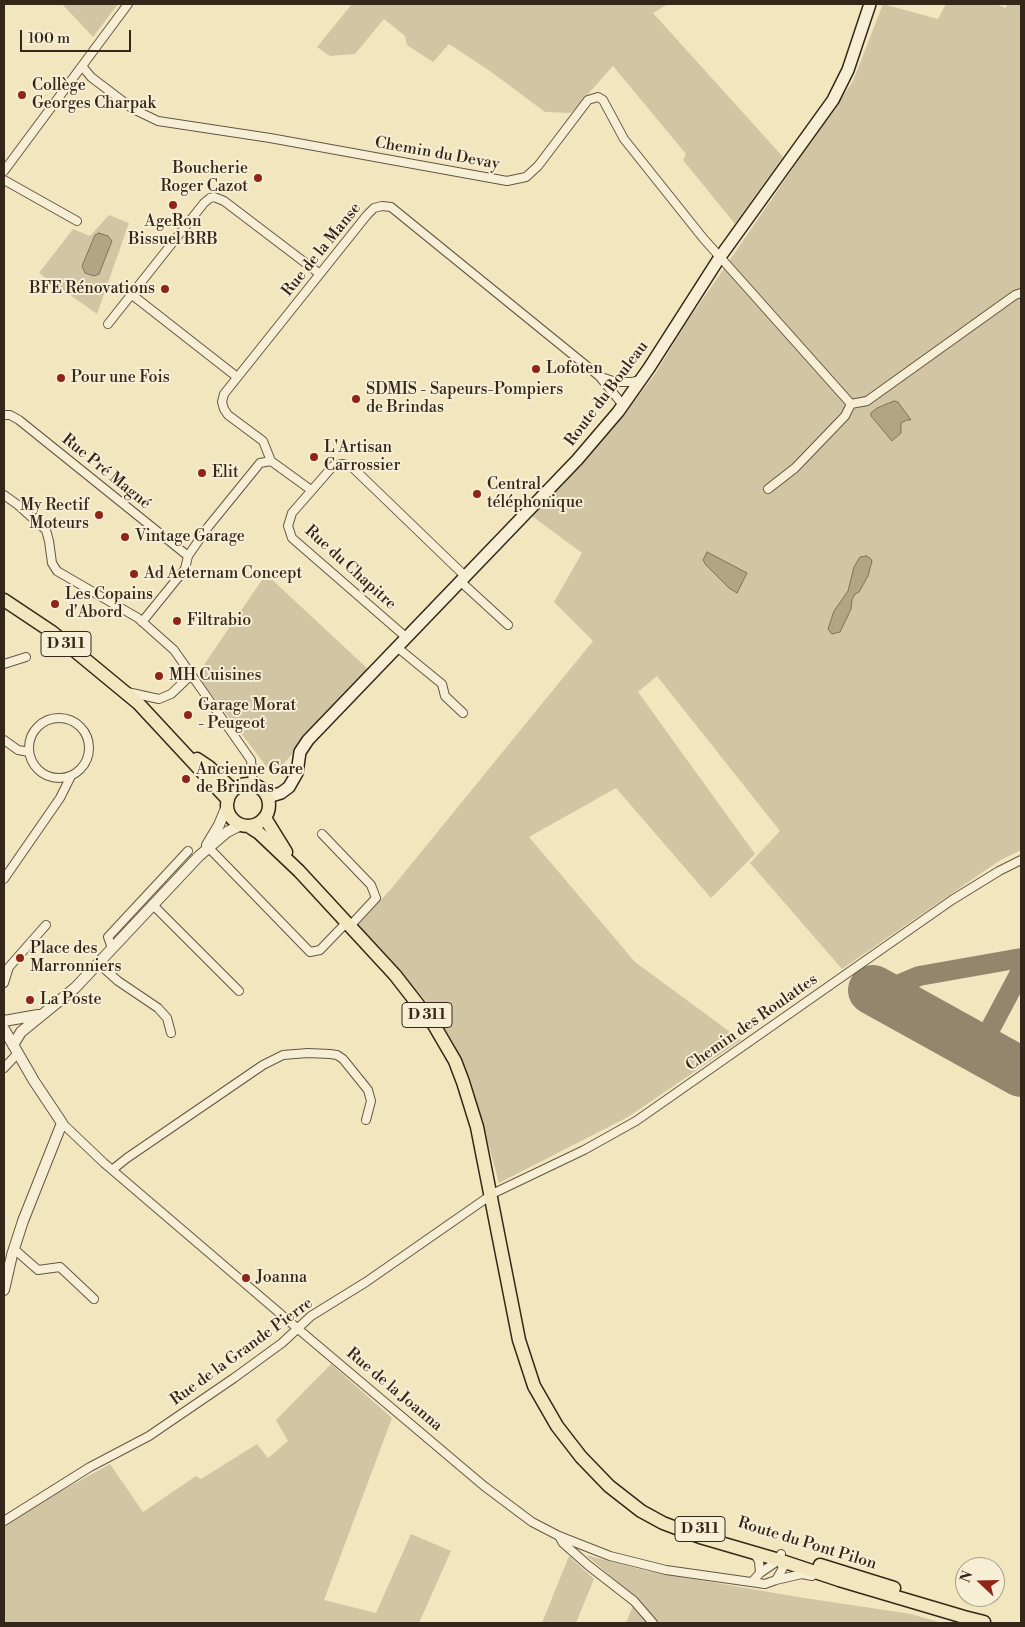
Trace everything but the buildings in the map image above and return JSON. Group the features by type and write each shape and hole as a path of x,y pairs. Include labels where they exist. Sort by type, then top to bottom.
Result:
{"main road":[{"name":"Route du Bouleau","path":"268,797 281,793 289,787 297,772 300,752 308,740 577,460 623,405 720,257 833,100 848,70 870,4"},
{"name":"D 311","path":"4,600 52,632 126,692 229,799"},
{"path":"253,784 259,787 268,797 270,804 265,818 254,825 245,826 231,818 229,799 239,786 253,784"},
{"name":"D 311","path":"265,818 276,838 299,871"},
{"name":"D 311","path":"245,826 259,833 299,871 395,975 434,1025 455,1061 477,1127 519,1340 534,1386 557,1426 581,1457 609,1486 641,1511 663,1523 754,1554"},
{"name":"Route du Pont Pilon","path":"622,1496 665,1517 780,1557 839,1580 986,1622"},
{"name":"Route du Pont Pilon","path":"754,1554 780,1557 918,1595 986,1622"}],"street":[{"path":"4,171 128,4"},
{"name":"Chemin du Devay","path":"82,66 91,77 133,109 158,121 270,138 507,181 526,177 538,166 588,100 598,97 603,100 624,139 720,257"},
{"path":"4,180 76,221"},
{"path":"108,324 204,203 214,197 224,201 320,274"},
{"name":"Rue de la Manse","path":"271,461 263,441 228,415 222,402 224,394 374,208 382,206 391,207 599,376"},
{"path":"720,257 852,404"},
{"path":"131,294 237,377"},
{"path":"768,488 795,468 845,416 852,404 867,400 1015,295 1021,294"},
{"path":"599,376 616,382 640,380"},
{"path":"599,376 623,405"},
{"name":"Rue Pré Magné","path":"4,415 18,420 188,556"},
{"path":"142,622 185,568 188,556 208,527 260,463 271,461 310,490"},
{"name":"Rue du Chapitre","path":"407,638 292,538 288,526 292,513 310,490 333,466 344,464 352,467 508,624"},
{"path":"4,495 46,530 52,563 57,571 142,622 174,650 251,760 253,784"},
{"path":"398,648 442,684 445,696 463,713"},
{"path":"5,662 26,657"},
{"path":"126,692 158,699 171,694 191,675"},
{"path":"59,717 69,719 78,724 85,732 89,742 90,752 86,762 80,770 71,776 53,778 37,769 32,761 29,752 33,732 40,724 49,719 59,717"},
{"path":"4,740 18,750 29,752"},
{"path":"4,879 60,798 71,776"},
{"path":"199,856 213,836 229,799"},
{"path":"4,1068 16,1049 20,1032 74,988 199,856 227,832 245,826"},
{"path":"208,848 310,952 320,950 376,898 371,886 322,834"},
{"path":"112,948 108,937 188,850"},
{"name":"Chemin des Roulattes","path":"491,1195 584,1150 636,1121 952,900 999,871 1021,860"},
{"path":"153,905 239,991"},
{"path":"4,983 9,967 46,925"},
{"path":"98,963 118,982 158,1008 167,1018 171,1033"},
{"path":"4,1021 41,1014"},
{"path":"4,1030 19,1029 27,1026"},
{"name":"Rue de la Joanna","path":"4,1030 34,1081 62,1123 79,1140 297,1328 504,1502 532,1522 559,1536 610,1556 666,1570 765,1584 802,1574 839,1580"},
{"path":"112,1170 255,1070 283,1055 308,1053 337,1055 368,1090 371,1101 366,1120"},
{"path":"4,1290 14,1249 62,1123"},
{"name":"Rue de la Grande Pierre","path":"4,1521 90,1467 149,1436 282,1343 311,1316 366,1282 491,1195"},
{"path":"14,1249 38,1270 60,1267 94,1299"},
{"path":"559,1536 563,1543 589,1566 634,1600 654,1623"},
{"path":"754,1554 759,1561 760,1573"},
{"path":"752,1582 780,1557 783,1568 776,1580"}],"shaded area":[{"path":"62,4 118,4 93,37"},
{"path":"352,4 668,4 653,13 783,157 735,224 683,160 686,154 613,66 571,113 545,112 490,71 449,44 433,62 407,45 405,36 384,19 355,54 330,56 317,47"},
{"path":"883,4 938,19 946,4 996,4 1006,8 1007,4 1021,4 1021,850 999,861 842,969 750,863 780,831 657,676 638,692 755,854 711,898 616,788 529,837 635,962 741,1040 628,1117 499,1183 471,1081 453,1042 428,1003 357,926 391,889 593,641 554,602 582,553 532,516 623,416 655,374 685,325 853,81"},
{"path":"109,215 129,223 97,314 39,273 73,229 90,236"},
{"path":"99,233 108,236 112,241 99,274 94,276 85,273 82,266 95,235"},
{"path":"894,401 898,402 911,420 901,423 901,433 892,441 871,416 871,413 877,408"},
{"path":"707,552 747,573 737,593 729,588 706,565 703,560"},
{"path":"866,556 872,561 868,576 852,600 851,609 840,632 832,634 828,629 834,611 848,591 854,567 860,557"},
{"path":"266,574 368,669 277,771 269,770 197,675"},
{"path":"331,1364 392,1418 324,1600 376,1613 411,1534 451,1551 419,1623 4,1623 4,1526 54,1495 110,1464 143,1512 196,1476 201,1479 257,1444 268,1458 288,1441 276,1420"},
{"path":"586,1555 647,1571 911,1614 942,1623 626,1623 636,1598"},
{"path":"569,1556 594,1579 576,1623 542,1623"}],"taxiway":[{"path":"882,995 900,984 919,976 1021,958"},
{"path":"979,1050 1021,971"}],"runway":[{"path":"873,990 1021,1072"}],"place":[{"name":"Collège Georges Charpak","path":"22,95"},
{"name":"Boucherie Roger Cazot","path":"258,178"},
{"name":"AgeRon Bissuel BRB","path":"173,205"},
{"name":"BFE Rénovations","path":"165,289"},
{"name":"Lofoten","path":"536,369"},
{"name":"Pour une Fois","path":"61,378"},
{"name":"SDMIS - Sapeurs-Pompiers de Brindas","path":"356,399"},
{"name":"L'Artisan Carrossier","path":"314,457"},
{"name":"Elit","path":"202,473"},
{"name":"Central téléphonique","path":"477,494"},
{"name":"My Rectif Moteurs","path":"99,515"},
{"name":"Vintage Garage","path":"125,537"},
{"name":"Ad Aeternam Concept","path":"134,574"},
{"name":"Les Copains d'Abord","path":"55,604"},
{"name":"Filtrabio","path":"177,621"},
{"name":"MH Cuisines","path":"159,676"},
{"name":"Garage Morat - Peugeot","path":"188,715"},
{"name":"Ancienne Gare de Brindas","path":"186,779"},
{"name":"Place des Marronniers","path":"20,958"},
{"name":"La Poste","path":"30,1000"},
{"name":"Joanna","path":"246,1278"}]}
